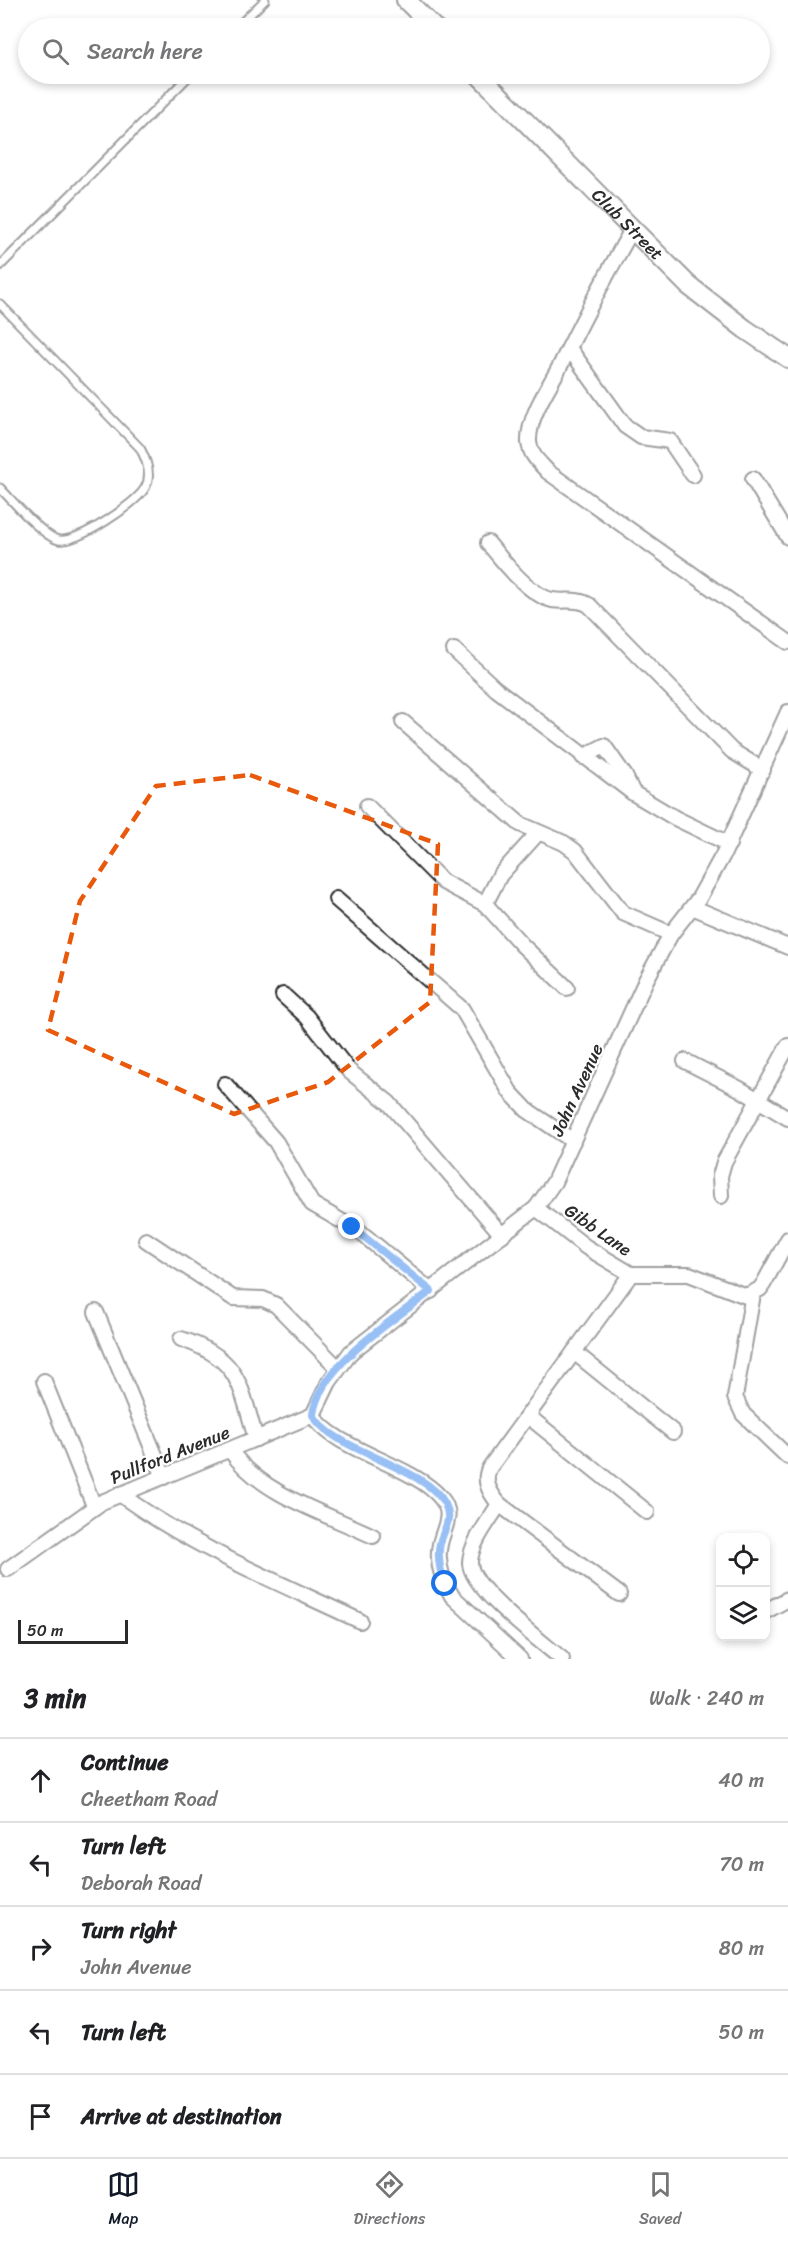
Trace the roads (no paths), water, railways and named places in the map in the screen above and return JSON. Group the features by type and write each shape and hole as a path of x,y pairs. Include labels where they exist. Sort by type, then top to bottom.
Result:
{"main road":[{"path":"406,0 424,18"},
{"name":"Club Street","path":"488,84 702,296 788,358"}],"street":[{"path":"633,228 605,275 569,348 531,428 529,445 536,459 557,479 788,642"},
{"path":"569,348 625,426 641,437 670,441 693,475"},
{"path":"753,480 788,537"},
{"path":"488,543 509,569 548,598 581,601 589,605 726,745 763,770"},
{"path":"453,650 496,689 633,793 669,815 729,844"},
{"name":"John Avenue","path":"313,1415 319,1399 338,1368 362,1343 536,1208 548,1192 646,980 671,934 692,907 729,844 788,712"},
{"path":"403,722 520,824 564,843 580,855 624,913 671,934"},
{"path":"583,757 600,746 606,748 626,776 633,793"},
{"path":"368,806 443,882 485,904 522,945 567,988"},
{"path":"485,904 500,875 538,833"},
{"path":"336,899 462,1009 510,1092 527,1110 573,1141"},
{"path":"692,907 788,946"},
{"path":"283,995 307,1017 349,1071 389,1102 502,1235"},
{"path":"721,1196 720,1176 724,1162 788,1046"},
{"path":"685,1061 740,1089 788,1118"},
{"path":"225,1084 276,1142 312,1204 360,1232 431,1291"},
{"name":"Gibb Lane","path":"536,1208 586,1246 631,1274 689,1274 740,1295 753,1294"},
{"path":"788,1239 764,1283 753,1294 735,1397 742,1414 788,1457"},
{"path":"146,1240 232,1298 263,1299 276,1305 338,1368"},
{"path":"619,1594 499,1504 487,1484 487,1472 631,1274"},
{"path":"96,1312 164,1477"},
{"path":"181,1339 219,1356 233,1371 256,1439"},
{"path":"574,1352 673,1432"},
{"path":"44,1381 94,1506"},
{"path":"313,1415 320,1424 344,1440 430,1487 445,1504 448,1525 440,1543 439,1560 445,1584 452,1596 520,1659"},
{"name":"Pullford Avenue","path":"8,1569 94,1506 313,1415"},
{"path":"528,1416 647,1512"},
{"path":"230,1450 253,1476 292,1498 373,1536"},
{"path":"120,1494 168,1527 209,1550 360,1621"},
{"path":"499,1504 473,1550 471,1572 482,1588 562,1659"},
{"path":"770,1608 788,1599"}],"lane":[{"path":"246,18 265,0"},
{"path":"0,266 181,84"},
{"path":"0,304 140,448 149,473 145,488 137,496 80,537 64,540 51,537 0,488"}]}
